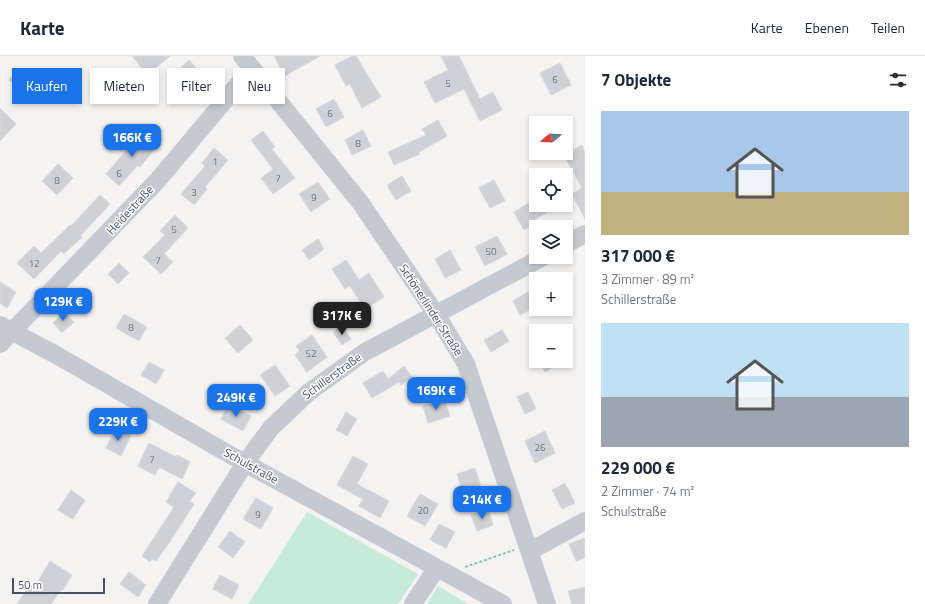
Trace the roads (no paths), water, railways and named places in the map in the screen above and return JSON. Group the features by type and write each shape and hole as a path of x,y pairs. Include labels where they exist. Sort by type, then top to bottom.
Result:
{"street":[{"name":"Schönerlinder Straße","path":"247,62 360,202 436,314 466,364 529,548 544,603"},
{"name":"Heidestraße","path":"4,333 158,180 247,62"},
{"path":"573,240 585,234"},
{"name":"Schillerstraße","path":"157,604 245,463 271,428 308,392 365,352 530,264"},
{"name":"Schulstraße","path":"4,333 58,356 245,463 503,604"},
{"path":"529,548 585,521"},
{"path":"414,604 441,571"}]}
